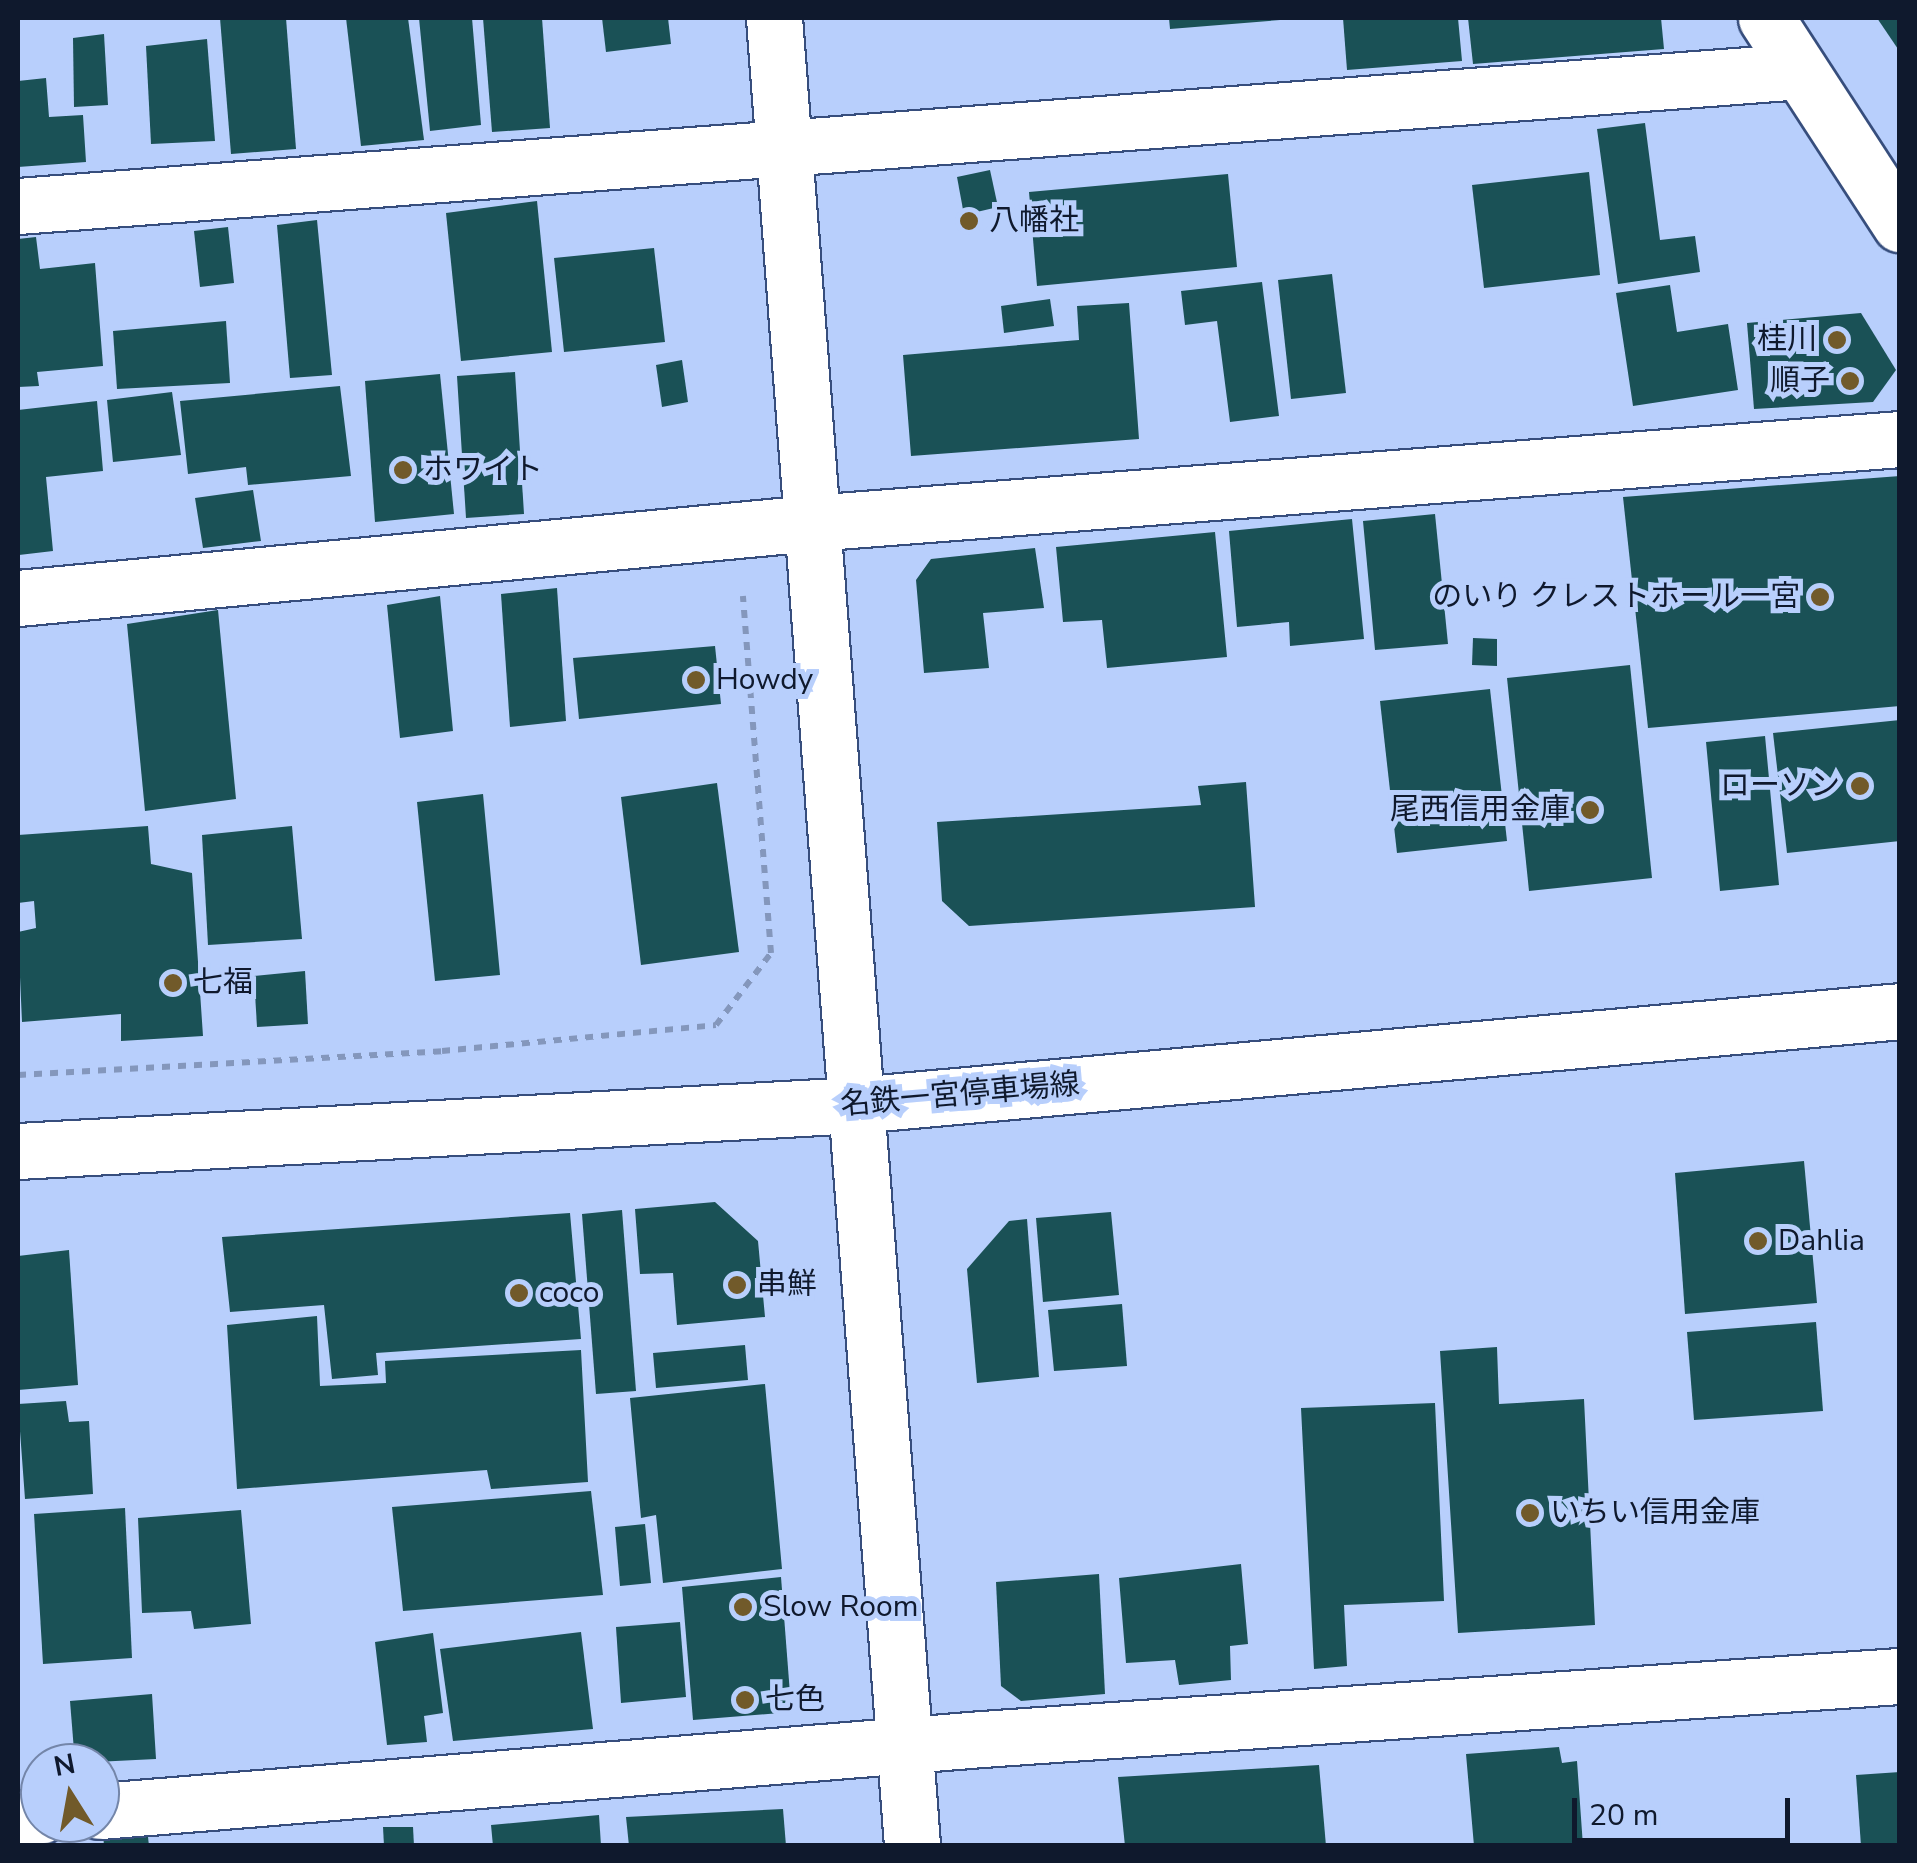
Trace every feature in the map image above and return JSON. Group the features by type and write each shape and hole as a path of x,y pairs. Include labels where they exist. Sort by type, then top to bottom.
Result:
{"street":[{"path":"774,18 912,1846"},
{"path":"1766,18 1900,224"},
{"path":"18,206 1799,71"},
{"path":"18,598 811,524 1900,439"},
{"name":"名鉄一宮停車場線","path":"18,1151 856,1105 1900,1010"},
{"path":"120,1810 905,1747 1900,1676"}],"path":[{"path":"18,1075 442,1051 716,1025 771,953 742,594 724,574 721,532"}],"building":[{"path":"220,18 286,18 296,149 231,154"},
{"path":"346,18 408,18 424,140 361,146"},
{"path":"419,18 472,18 481,125 430,131"},
{"path":"483,18 542,18 550,128 492,132"},
{"path":"602,18 668,18 671,44 606,52"},
{"path":"1169,18 1279,18 1280,20 1170,29"},
{"path":"1343,18 1458,18 1462,61 1347,70"},
{"path":"1468,18 1661,18 1664,49 1473,64"},
{"path":"1877,18 1900,18 1900,52"},
{"path":"104,34 108,105 74,107 73,38"},
{"path":"207,39 215,141 151,144 146,46"},
{"path":"46,78 49,117 83,115 86,162 18,167 18,81"},
{"path":"1645,123 1660,240 1695,236 1700,272 1618,284 1597,129"},
{"path":"990,170 998,207 964,215 957,177"},
{"path":"1589,172 1600,275 1484,288 1472,185"},
{"path":"1228,174 1237,267 1037,286 1029,192"},
{"path":"537,201 552,352 461,361 446,213"},
{"path":"317,220 332,375 290,378 277,225"},
{"path":"228,227 234,283 200,287 194,231"},
{"path":"36,237 40,269 95,263 103,366 37,372 39,386 18,387 18,239"},
{"path":"654,248 665,342 564,352 554,258"},
{"path":"1332,274 1346,393 1291,399 1278,280"},
{"path":"1262,282 1279,416 1230,422 1217,321 1185,325 1181,291"},
{"path":"1670,285 1677,332 1728,324 1738,390 1633,406 1616,293"},
{"path":"1050,299 1054,326 1004,333 1001,306"},
{"path":"1129,303 1139,439 911,456 903,355 1079,340 1077,306"},
{"path":"1861,313 1896,370 1873,402 1754,409 1747,323"},
{"path":"226,321 230,383 117,389 113,331"},
{"path":"682,360 688,402 662,407 656,365"},
{"path":"515,372 524,514 466,518 457,376"},
{"path":"440,374 454,514 375,522 365,381"},
{"path":"340,386 351,476 248,485 246,467 188,474 180,401"},
{"path":"172,392 181,455 113,462 107,400"},
{"path":"97,401 103,471 46,477 53,551 19,555 18,410"},
{"path":"1900,476 1900,706 1648,728 1623,497"},
{"path":"253,490 261,541 203,548 195,498"},
{"path":"1435,514 1448,644 1375,650 1363,521"},
{"path":"1352,519 1364,639 1290,646 1289,622 1237,627 1229,531"},
{"path":"1215,532 1227,657 1107,668 1102,620 1063,622 1056,547"},
{"path":"1035,548 1044,608 983,613 989,668 924,673 916,580 931,559"},
{"path":"557,588 566,721 510,727 501,594"},
{"path":"440,596 453,731 400,738 387,605"},
{"path":"218,610 236,799 145,811 127,624"},
{"path":"1473,638 1497,639 1497,666 1472,665"},
{"path":"715,646 721,704 579,719 573,658"},
{"path":"1630,665 1652,878 1529,891 1507,678"},
{"path":"1490,689 1507,841 1397,853 1380,701"},
{"path":"1900,720 1900,841 1787,853 1773,733"},
{"path":"1765,736 1779,885 1720,891 1706,742"},
{"path":"1246,782 1255,907 969,926 942,901 937,822 1201,805 1198,786"},
{"path":"717,783 739,952 641,965 621,797"},
{"path":"483,794 500,975 435,981 417,802"},
{"path":"148,826 151,864 192,873 203,1036 121,1041 121,1014 22,1022 18,932 36,928 34,901 18,903 18,835"},
{"path":"292,826 302,939 208,945 202,835"},
{"path":"305,971 308,1024 257,1027 254,976"},
{"path":"1804,1161 1817,1303 1685,1314 1675,1173"},
{"path":"715,1202 758,1241 765,1317 677,1325 673,1273 640,1274 635,1209"},
{"path":"622,1210 636,1391 596,1394 582,1214"},
{"path":"1111,1212 1119,1295 1043,1302 1036,1218"},
{"path":"570,1213 581,1339 376,1353 378,1375 332,1379 324,1305 230,1312 222,1237"},
{"path":"1027,1219 1039,1377 977,1383 967,1269 1009,1221"},
{"path":"69,1250 78,1385 18,1390 18,1256"},
{"path":"1122,1304 1127,1366 1054,1371 1048,1310"},
{"path":"317,1316 320,1386 386,1383 385,1361 581,1350 588,1482 491,1489 487,1470 237,1489 227,1325"},
{"path":"1816,1322 1823,1411 1694,1420 1687,1332"},
{"path":"745,1345 748,1380 656,1388 653,1353"},
{"path":"1497,1347 1499,1404 1584,1399 1595,1625 1458,1633 1440,1351"},
{"path":"765,1384 782,1569 663,1583 656,1515 641,1518 630,1398"},
{"path":"66,1401 69,1422 89,1421 93,1494 25,1499 18,1404"},
{"path":"1435,1403 1444,1601 1344,1605 1347,1666 1314,1669 1301,1408"},
{"path":"591,1491 603,1595 403,1611 392,1507"},
{"path":"125,1508 132,1658 43,1664 34,1514"},
{"path":"241,1510 251,1624 194,1629 191,1611 142,1613 138,1518"},
{"path":"645,1524 651,1583 620,1586 615,1527"},
{"path":"1241,1564 1248,1644 1230,1646 1231,1680 1179,1685 1175,1660 1126,1663 1119,1578"},
{"path":"1099,1574 1105,1694 1021,1701 1001,1686 996,1582"},
{"path":"781,1577 790,1694 780,1713 693,1720 682,1587"},
{"path":"680,1622 686,1697 621,1703 616,1627"},
{"path":"581,1632 593,1729 453,1741 440,1649"},
{"path":"433,1633 443,1713 424,1716 427,1742 387,1745 375,1642"},
{"path":"152,1694 156,1759 120,1761 120,1743 73,1743 70,1701"},
{"path":"1559,1747 1562,1763 1577,1761 1583,1846 1474,1846 1466,1754"},
{"path":"1319,1765 1326,1846 1125,1846 1118,1777"},
{"path":"1900,1772 1900,1846 1861,1846 1856,1775"},
{"path":"783,1809 786,1846 629,1846 626,1817"},
{"path":"599,1815 601,1846 493,1846 491,1825"},
{"path":"383,1827 413,1827 414,1846 384,1846"},
{"path":"147,1828 149,1846 104,1846 120,1843 120,1831"}],"place":[{"name":"八幡社","path":"969,221"},
{"name":"桂川","path":"1837,340"},
{"name":"順子","path":"1850,381"},
{"name":"ホワイト","path":"403,470"},
{"name":"のいり クレストホール一宮","path":"1820,597"},
{"name":"Howdy","path":"696,680"},
{"name":"ローソン","path":"1860,786"},
{"name":"尾西信用金庫","path":"1590,810"},
{"name":"七福","path":"173,983"},
{"name":"Dahlia","path":"1758,1241"},
{"name":"串鮮","path":"737,1285"},
{"name":"coco","path":"519,1293"},
{"name":"いちい信用金庫","path":"1530,1513"},
{"name":"Slow Room","path":"743,1607"},
{"name":"七色","path":"745,1700"}]}
